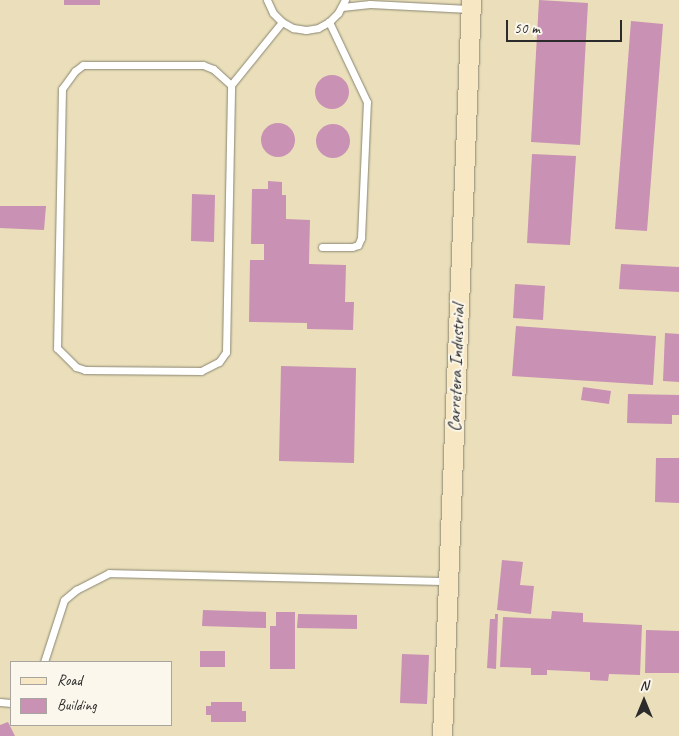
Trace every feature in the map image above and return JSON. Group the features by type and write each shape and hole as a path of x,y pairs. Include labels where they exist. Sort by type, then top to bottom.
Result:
{"main road":[{"name":"Carretera Industrial","path":"442,736 471,5"}],"lane":[{"path":"267,0 273,13 282,22 293,28 306,30 318,28 330,22 343,3 471,5"},
{"path":"231,85 213,69 203,65 83,65 75,71 62,90 57,348 76,367 85,370 201,371 219,362 226,352 231,85 282,22"},
{"path":"322,247 352,247 358,245 361,238 367,102 330,22"},
{"path":"44,661 64,600 76,590 110,573 448,582"}],"building":[{"path":"64,0 100,0 100,5 64,5"},
{"path":"539,0 588,3 580,145 531,142"},
{"path":"631,21 663,24 647,231 615,229"},
{"path":"332,75 339,76 344,80 348,85 348,99 344,104 339,108 332,109 325,108 320,104 316,99 315,92 316,85 320,80 325,76"},
{"path":"278,123 285,124 290,128 294,133 294,147 290,152 285,156 278,157 271,156 266,152 262,147 261,140 262,133 266,128 271,124"},
{"path":"333,124 340,125 345,129 349,134 349,148 345,153 340,157 333,158 326,157 321,153 317,148 316,141 317,134 321,129 326,125"},
{"path":"532,154 576,156 570,245 527,243"},
{"path":"268,181 282,182 282,195 286,195 286,219 310,220 309,264 346,265 345,302 354,302 353,330 307,329 307,323 249,322 250,260 264,260 264,244 251,244 252,189 268,189"},
{"path":"192,194 215,195 214,242 191,241"},
{"path":"0,206 46,206 44,230 0,228"},
{"path":"621,264 679,267 679,292 619,289"},
{"path":"515,284 545,286 543,320 513,318"},
{"path":"516,326 656,336 653,385 512,376"},
{"path":"665,333 679,334 679,382 663,381"},
{"path":"281,366 356,368 354,463 279,461"},
{"path":"583,387 611,391 609,404 581,400"},
{"path":"628,394 679,395 679,415 672,415 672,424 627,423"},
{"path":"656,458 679,458 679,503 655,502"},
{"path":"502,560 523,562 520,585 534,586 531,614 497,610"},
{"path":"203,610 266,612 266,628 202,626"},
{"path":"552,611 583,613 583,622 642,625 640,675 609,674 608,681 590,680 590,672 547,670 547,675 531,675 531,668 500,667 503,617 551,619"},
{"path":"276,612 295,612 295,669 270,669 270,626 276,626"},
{"path":"298,614 357,615 357,629 297,628"},
{"path":"495,614 498,614 496,669 487,668 490,619 495,619"},
{"path":"646,630 679,631 679,673 645,673"},
{"path":"200,651 225,651 225,667 200,667"},
{"path":"402,654 429,655 427,704 400,703"},
{"path":"211,702 242,702 242,711 246,711 246,722 211,722 211,715 206,715 206,706 211,706"},
{"path":"8,722 15,736 0,736 0,725"}]}
